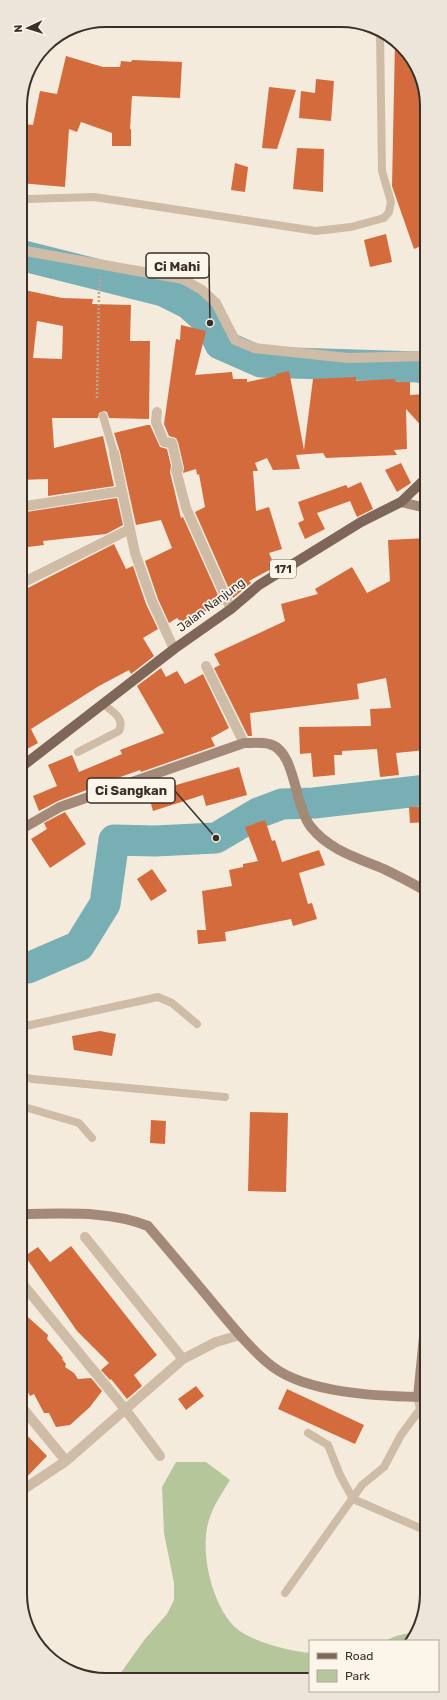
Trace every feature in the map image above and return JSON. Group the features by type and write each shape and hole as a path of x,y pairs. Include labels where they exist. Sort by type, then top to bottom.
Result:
{"main road":[{"name":"Jalan Nanjung","path":"27,763 174,649 231,609 259,585 361,522 401,502 420,484"}],"street":[{"path":"27,251 184,279 202,290 216,303 235,340 254,348 348,358 420,356"},
{"path":"157,412 156,422 164,442 172,443 178,469 176,470 186,508 231,609"},
{"path":"114,453 135,553 152,601 174,649"},
{"path":"27,506 122,491"},
{"path":"401,502 420,507"},
{"path":"27,580 130,529"},
{"path":"206,666 244,743"},
{"path":"27,826 60,807 244,743 268,744 279,750 287,762 300,807 310,826 328,843 409,881 420,888"},
{"path":"27,1214 109,1216 130,1219 148,1226 240,1335 274,1368 306,1383 379,1396 418,1397"},
{"path":"85,1237 183,1359"},
{"path":"27,1289 125,1409 160,1456"},
{"path":"27,1487 66,1461 183,1359 216,1342 240,1335"},
{"path":"420,1377 418,1397 420,1402"},
{"path":"27,1413 66,1461"}],"lane":[{"path":"29,199 94,197 316,231 351,226 384,218 389,212 391,202 382,171 380,37"},
{"path":"102,416 114,453"},
{"path":"78,752 119,731 122,725 121,719 104,704"},
{"path":"27,1025 158,997 172,1002 197,1024"},
{"path":"27,1078 225,1098"},
{"path":"27,1108 78,1123 92,1138"},
{"path":"285,1593 362,1485 384,1467 401,1435 420,1415"},
{"path":"308,1433 328,1445 340,1474 353,1498 420,1528"}],"path":[{"path":"97,398 98,288"}],"green space":[{"path":"176,1462 206,1462 230,1480 213,1510 206,1533 207,1562 214,1592 220,1606 228,1618 236,1628 243,1633 261,1642 282,1648 309,1653 309,1673 121,1673 145,1639 167,1614 174,1600 174,1583 164,1533 162,1487"},
{"path":"410,1633 405,1640 387,1640"}],"building":[{"path":"395,48 404,58 412,71 416,80 419,95 420,246 414,249 392,186"},
{"path":"66,56 103,67 120,67 121,61 131,62 132,60 182,62 180,98 132,96 130,129 131,146 112,146 112,133 81,122 77,132 69,129 65,187 27,184 27,124 33,125 40,91 57,94"},
{"path":"316,79 334,81 331,121 299,118 301,91 315,93"},
{"path":"269,87 296,90 277,149 262,148"},
{"path":"297,148 324,149 323,192 293,189"},
{"path":"235,163 248,167 245,192 231,190"},
{"path":"386,234 392,262 370,267 364,240"},
{"path":"27,290 62,298 93,299 92,304 131,305 130,341 150,341 149,419 109,418 107,412 104,411 99,413 98,418 52,418 54,448 103,436 114,486 48,496 48,479 27,480","holes":["37,321 63,326 62,359 33,358"]},
{"path":"181,325 206,331 195,375 232,372 233,379 247,379 247,382 276,376 276,374 289,371 304,450 313,379 356,377 356,381 395,379 396,382 410,382 410,395 420,394 420,424 406,409 407,449 394,450 397,455 326,458 323,453 296,455 300,469 273,470 267,458 255,463 258,471 253,471 256,511 269,507 282,549 269,553 275,567 249,581 251,583 233,598 195,512 205,507 199,474 197,475 196,469 183,473 184,468 178,442 176,438 169,436 164,424 176,339 180,340"},
{"path":"150,425 160,447 167,449 171,466 170,472 181,518 183,517 222,604 181,622 177,618 169,623 158,599 145,561 172,548 161,520 136,525 120,452 114,433"},
{"path":"401,463 411,483 397,492 385,470"},
{"path":"361,482 373,509 357,517 350,501 317,513 325,529 305,539 298,523 304,520 298,502 346,485 348,488"},
{"path":"117,498 123,525 106,534 43,541 44,545 27,547 27,512"},
{"path":"420,538 420,751 396,753 399,775 380,777 377,749 342,751 342,755 334,755 335,775 313,777 311,753 300,754 299,727 371,726 370,709 391,708 386,678 357,684 359,699 250,713 252,736 248,736 214,668 220,665 214,654 285,621 281,604 318,594 315,589 352,567 367,593 390,581 388,540"},
{"path":"114,544 126,569 133,566 146,604 158,629 143,638 154,656 131,674 129,670 99,686 31,729 38,743 27,749 27,588"},
{"path":"161,668 166,677 177,671 185,684 203,674 229,728 211,738 215,746 141,772 140,770 123,776 58,801 39,811 33,796 57,786 48,765 72,755 79,772 122,754 120,750 164,733 137,686"},
{"path":"239,767 247,795 206,806 203,795 153,811 148,793"},
{"path":"409,807 420,807 420,822 410,823"},
{"path":"65,812 86,844 50,868 31,839 47,829 44,823"},
{"path":"265,820 272,841 275,840 282,862 319,850 325,865 299,873 308,904 312,903 317,919 293,926 291,919 225,932 226,941 198,944 197,930 206,930 202,891 232,886 229,870 243,867 243,864 258,861 245,827"},
{"path":"152,869 167,891 151,901 137,879"},
{"path":"100,1031 116,1034 112,1056 74,1050 72,1036"},
{"path":"250,1112 288,1113 286,1192 248,1191"},
{"path":"151,1120 166,1121 165,1144 150,1143"},
{"path":"71,1246 157,1355 134,1375 142,1386 127,1399 111,1379 110,1380 101,1370 109,1363 77,1331 27,1259 27,1255 38,1247 50,1262"},
{"path":"27,1316 48,1335 47,1339 63,1358 62,1359 66,1364 65,1367 74,1373 78,1379 91,1378 102,1391 90,1407 70,1425 56,1427 49,1413 44,1413 34,1394 30,1396 27,1390"},
{"path":"196,1386 204,1396 186,1410 178,1399"},
{"path":"287,1389 364,1425 355,1444 278,1409"},
{"path":"27,1435 47,1456 27,1477"}],"waterway":[{"path":"27,257 163,291 189,304 210,323 220,344 261,362 420,367"},
{"path":"27,968 79,946 105,904 114,840 155,841 216,838 258,813 282,804 314,803 420,791"}],"place":[{"name":"Ci Mahi","path":"210,323"},
{"name":"Ci Sangkan","path":"216,838"}]}
